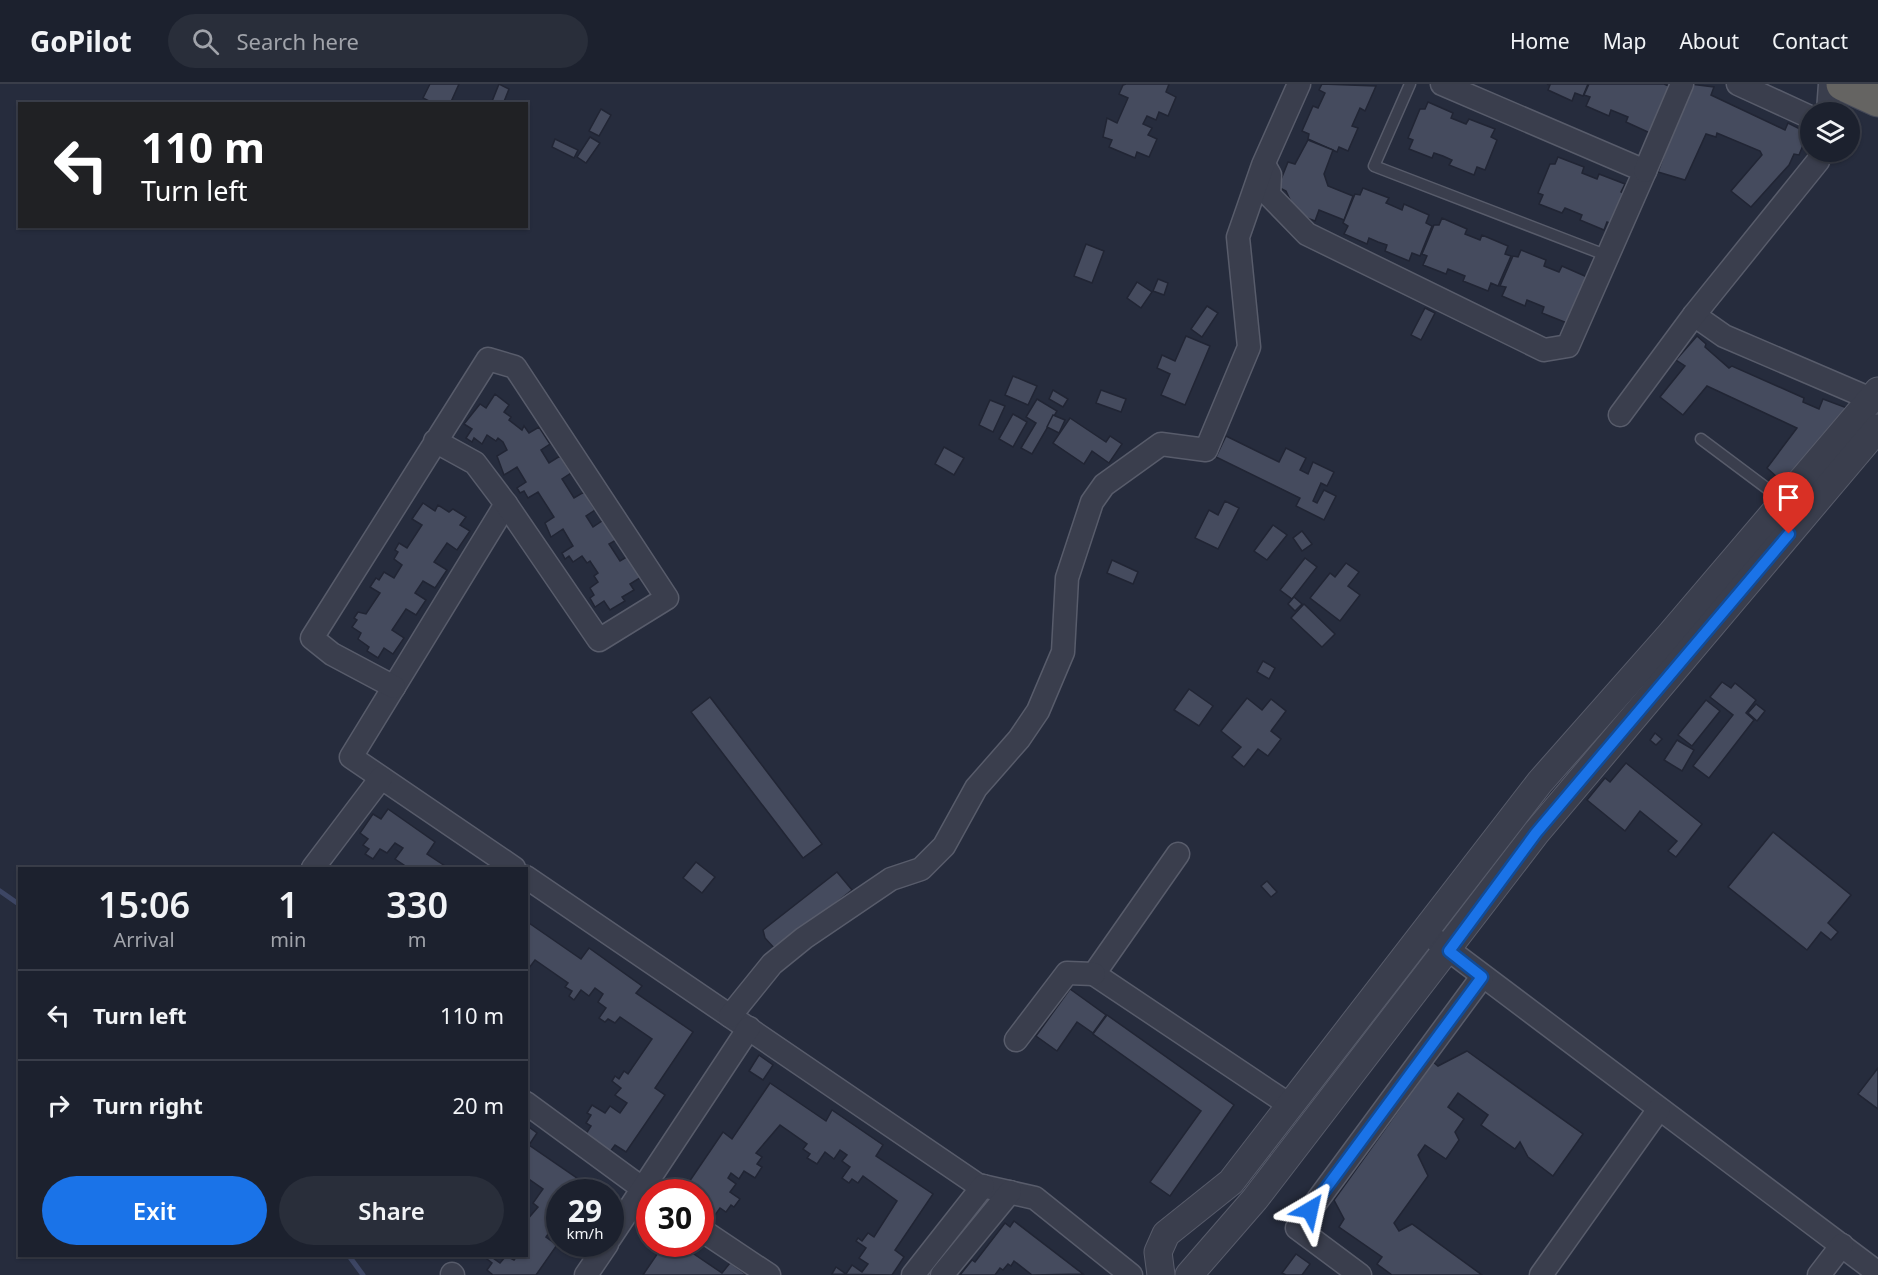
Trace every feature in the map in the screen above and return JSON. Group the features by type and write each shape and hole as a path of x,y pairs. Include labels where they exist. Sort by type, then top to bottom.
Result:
{"highway":[{"path":"1843,84 1878,100"}],"street":[{"path":"653,1179 772,964 804,938 891,879 921,869 944,846 976,789 1019,739 1038,711 1063,652 1067,578 1092,502 1104,485 1161,444 1206,450 1249,346 1238,237 1263,165 1299,84"},
{"path":"1442,84 1645,171"},
{"path":"1263,165 1270,175 1269,195 1307,234 1544,350 1568,346 1682,84"},
{"path":"1738,84 1800,112"},
{"path":"1829,102 1830,84"},
{"path":"1620,415 1694,315 1816,162"},
{"path":"1161,1275 1158,1252 1166,1234 1231,1182 1292,1106 1540,782 1874,395 1724,336 1694,315"},
{"path":"394,687 332,654 312,638 435,441 489,359 515,367 667,598 599,640 506,504 475,463 435,441"},
{"path":"1189,1275 1255,1199 1449,951 1536,833 1878,428"},
{"path":"506,504 351,757 513,867"},
{"path":"314,867 381,778"},
{"path":"1094,974 1178,854"},
{"path":"529,884 983,1186 1035,1198 1131,1275"},
{"path":"1425,932 1878,1273"},
{"path":"1016,1040 1067,973 1094,974 1292,1106"},
{"path":"1359,1275 1297,1228 1482,977"},
{"path":"528,1104 636,1185"},
{"path":"1540,1275 1659,1109"},
{"path":"913,1275 983,1186"},
{"path":"942,1275 1010,1192"},
{"path":"624,1220 636,1205"},
{"path":"714,1238 769,1275"},
{"path":"1819,1275 1842,1245"},
{"path":"586,1275 598,1257"}],"lane":[{"path":"1410,84 1374,166 1608,256"},
{"path":"1701,439 1784,501"}],"building":[{"path":"430,84 459,84 451,102 431,102 423,98"},
{"path":"499,84 509,89 504,102 492,102"},
{"path":"1169,84 1166,92 1176,97 1168,116 1159,112 1156,120 1147,116 1143,124 1152,128 1148,135 1157,139 1149,157 1137,152 1135,158 1109,147 1112,140 1103,137 1107,118 1117,123 1128,98 1119,94 1123,85"},
{"path":"1322,84 1376,86 1365,111 1360,108 1352,126 1358,128 1348,151 1339,147 1337,152 1308,139 1309,134 1302,131 1313,106 1318,108 1325,93 1319,90"},
{"path":"1547,84 1588,84 1583,96 1575,93 1572,101 1548,90 1550,85"},
{"path":"1589,84 1664,84 1671,87 1650,133 1626,122 1628,117 1611,110 1609,116 1586,106 1590,97 1584,95"},
{"path":"1690,84 1714,87 1711,95 1785,130 1788,123 1800,129 1799,155 1794,154 1789,165 1751,207 1731,191 1762,155 1760,151 1717,133 1716,137 1706,134 1685,180 1658,172"},
{"path":"1428,102 1453,113 1451,118 1466,124 1469,119 1495,129 1491,137 1497,140 1485,170 1477,167 1474,175 1449,165 1452,160 1443,156 1434,153 1432,158 1409,149 1413,140 1408,138 1420,109 1425,109"},
{"path":"601,109 611,115 599,136 589,131"},
{"path":"590,137 600,143 586,163 577,157"},
{"path":"555,139 578,150 574,158 552,147"},
{"path":"1308,140 1333,150 1324,174 1328,186 1353,196 1344,220 1319,210 1315,221 1291,212 1293,206 1286,191 1278,187 1288,162 1295,164"},
{"path":"1558,157 1584,167 1582,173 1597,179 1599,174 1625,184 1621,192 1627,195 1615,225 1607,222 1604,230 1580,220 1582,215 1565,208 1562,213 1539,204 1543,195 1538,193 1550,164 1555,164"},
{"path":"1363,188 1389,198 1386,203 1402,210 1404,204 1429,215 1426,223 1432,226 1420,256 1412,253 1409,261 1385,251 1387,245 1369,238 1367,244 1344,234 1348,226 1343,223 1355,194 1360,195"},
{"path":"1442,218 1467,229 1465,234 1480,240 1482,235 1508,246 1505,254 1511,256 1498,286 1491,283 1488,291 1463,281 1465,276 1448,269 1446,274 1423,265 1427,256 1422,254 1434,225 1439,225"},
{"path":"1086,244 1104,251 1092,283 1074,276"},
{"path":"1521,250 1546,260 1544,266 1559,272 1562,266 1587,277 1567,323 1542,313 1544,307 1527,300 1525,306 1502,296 1506,287 1500,286 1513,256 1518,257"},
{"path":"1158,279 1168,283 1164,295 1153,291"},
{"path":"1137,282 1152,292 1141,308 1127,298"},
{"path":"1207,306 1218,313 1202,337 1191,329"},
{"path":"1425,308 1435,313 1421,340 1411,335"},
{"path":"1186,336 1210,346 1185,405 1161,395 1170,374 1157,368 1162,355 1175,361"},
{"path":"1697,336 1706,344 1705,347 1729,368 1732,366 1804,398 1803,402 1819,409 1823,399 1847,408 1786,485 1767,468 1797,428 1707,386 1683,415 1660,397 1685,366 1676,360"},
{"path":"1013,376 1037,386 1028,405 1005,395"},
{"path":"1053,390 1068,399 1063,407 1049,399"},
{"path":"1101,390 1126,399 1121,412 1096,403"},
{"path":"495,394 509,405 504,412 511,417 509,420 522,430 524,426 529,433 539,427 550,444 541,450 549,463 560,456 571,473 562,479 574,498 584,492 595,510 586,516 593,527 605,519 618,539 609,544 620,561 630,555 643,576 630,584 634,590 622,597 625,601 610,610 604,601 595,607 590,598 594,595 590,588 598,582 594,576 598,573 590,561 587,563 582,556 573,562 569,556 565,559 562,553 573,546 563,529 551,537 545,523 554,517 538,492 528,498 524,491 520,493 517,488 526,482 517,467 504,475 497,456 507,450 503,442 498,438 496,441 487,435 482,444 474,438 472,442 466,438 472,429 464,424 480,404 486,408"},
{"path":"1037,399 1057,411 1032,454 1021,448 1036,423 1026,417"},
{"path":"990,400 1005,406 993,432 979,425"},
{"path":"1013,414 1027,422 1013,447 999,439"},
{"path":"1053,415 1065,420 1059,433 1047,427"},
{"path":"1070,418 1106,442 1110,436 1122,444 1109,463 1092,451 1084,464 1053,443"},
{"path":"1226,436 1279,462 1286,448 1306,458 1300,470 1308,474 1313,462 1334,472 1327,486 1321,483 1313,501 1317,503 1324,490 1336,496 1324,520 1296,506 1300,498 1216,457"},
{"path":"944,447 964,458 954,475 935,464"},
{"path":"1225,501 1239,508 1218,549 1195,538 1209,510 1218,515"},
{"path":"423,503 435,511 438,505 449,512 453,509 466,517 460,525 470,531 457,550 447,543 434,562 447,570 435,588 423,581 415,593 426,600 416,615 406,609 392,630 404,638 393,654 384,648 378,658 367,651 369,647 358,639 361,633 352,627 357,620 354,618 358,612 366,614 380,593 370,587 376,578 379,580 384,572 394,578 402,565 394,559 398,552 395,550 399,543 407,548 422,525 412,519"},
{"path":"1273,525 1287,535 1267,560 1254,551"},
{"path":"1302,531 1312,544 1302,551 1293,538"},
{"path":"1305,558 1317,567 1292,599 1280,590"},
{"path":"1112,560 1138,572 1133,584 1107,573"},
{"path":"1346,563 1359,572 1348,586 1360,595 1340,621 1310,598 1330,573 1335,577"},
{"path":"1294,597 1302,604 1295,611 1288,604"},
{"path":"1304,604 1335,634 1322,647 1291,618"},
{"path":"1263,661 1275,668 1269,679 1257,672"},
{"path":"1722,682 1731,688 1735,683 1756,700 1746,713 1754,720 1709,778 1693,766 1733,715 1710,697"},
{"path":"1189,689 1213,706 1199,726 1174,710"},
{"path":"710,697 822,844 803,858 691,712"},
{"path":"1247,698 1262,710 1271,699 1286,711 1271,731 1281,739 1268,756 1258,749 1244,767 1232,757 1241,747 1221,731"},
{"path":"1706,700 1720,711 1692,746 1678,735"},
{"path":"1756,704 1765,711 1757,721 1748,713"},
{"path":"1655,733 1662,739 1656,745 1650,740"},
{"path":"1677,740 1694,750 1682,771 1664,760"},
{"path":"1626,763 1702,824 1676,857 1668,851 1677,841 1640,811 1625,831 1587,800 1605,778 1610,782"},
{"path":"388,809 435,842 427,854 446,867 402,867 404,865 395,859 403,848 395,843 387,853 380,849 373,859 365,854 369,849 363,845 368,839 360,833 373,814 381,819"},
{"path":"1773,832 1851,895 1828,923 1838,932 1831,940 1821,932 1807,950 1728,887"},
{"path":"696,862 715,877 702,893 683,878"},
{"path":"837,872 852,890 776,950 765,938 763,930"},
{"path":"1267,881 1277,892 1271,897 1261,886"},
{"path":"528,922 581,959 589,948 642,986 636,993 693,1032 655,1088 665,1095 626,1152 615,1145 609,1153 584,1137 591,1126 586,1123 591,1115 587,1113 592,1105 605,1113 610,1106 620,1113 627,1103 615,1095 621,1088 612,1081 615,1076 619,1079 624,1071 628,1074 652,1039 620,1017 615,1023 608,1019 605,1022 599,1018 606,1008 598,1002 603,994 595,988 589,996 581,990 574,1000 569,996 572,991 565,987 568,983 535,960 528,969"},
{"path":"1070,989 1106,1015 1093,1033 1077,1022 1057,1051 1036,1036"},
{"path":"1107,1015 1234,1105 1170,1196 1150,1182 1201,1111 1093,1034"},
{"path":"1467,1051 1583,1134 1553,1176 1528,1157 1520,1142 1515,1149 1481,1125 1488,1115 1458,1093 1448,1107 1464,1119 1455,1132 1459,1140 1446,1159 1425,1145 1418,1155 1428,1176 1394,1223 1399,1231 1412,1224 1482,1275 1392,1275 1377,1264 1382,1257 1339,1227 1344,1219 1334,1200 1433,1062 1438,1066"},
{"path":"759,1055 773,1065 763,1080 749,1071"},
{"path":"1878,1068 1878,1109 1858,1094"},
{"path":"770,1083 826,1121 832,1110 883,1145 876,1156 933,1194 895,1250 904,1257 892,1275 832,1274 836,1267 846,1274 852,1265 862,1272 868,1264 859,1258 866,1248 856,1241 858,1238 862,1241 868,1233 874,1237 897,1201 863,1176 858,1183 852,1179 849,1183 842,1178 850,1167 842,1161 847,1155 840,1150 834,1159 825,1152 817,1164 807,1158 810,1154 803,1149 807,1144 780,1125 756,1153 762,1157 757,1164 762,1167 755,1178 744,1171 739,1179 731,1173 728,1178 736,1184 730,1192 740,1199 726,1212 720,1208 714,1214 714,1179 691,1179 723,1132 732,1139"},
{"path":"528,1126 537,1133 529,1145 578,1179 546,1179 546,1257 549,1257 536,1275 493,1275 487,1270 492,1263 487,1259 489,1257 500,1263 505,1257 514,1260 516,1257 528,1257 528,1219 538,1207 533,1203 543,1189 528,1178"},
{"path":"1014,1221 1083,1274 1032,1275 1014,1261 1011,1266 1008,1264 1003,1270 1000,1268 995,1275 960,1275 972,1260 975,1262 1005,1223 1010,1227"},
{"path":"1296,1254 1310,1264 1302,1275 1282,1273"},
{"path":"655,1257 698,1257 722,1273 730,1263 747,1275 643,1275"}],"waterway":[{"path":"0,891 18,904"},
{"path":"350,1257 363,1275"}],"route":[{"path":"1310,1210 1482,977 1449,951 1536,833 1789,534"}]}
